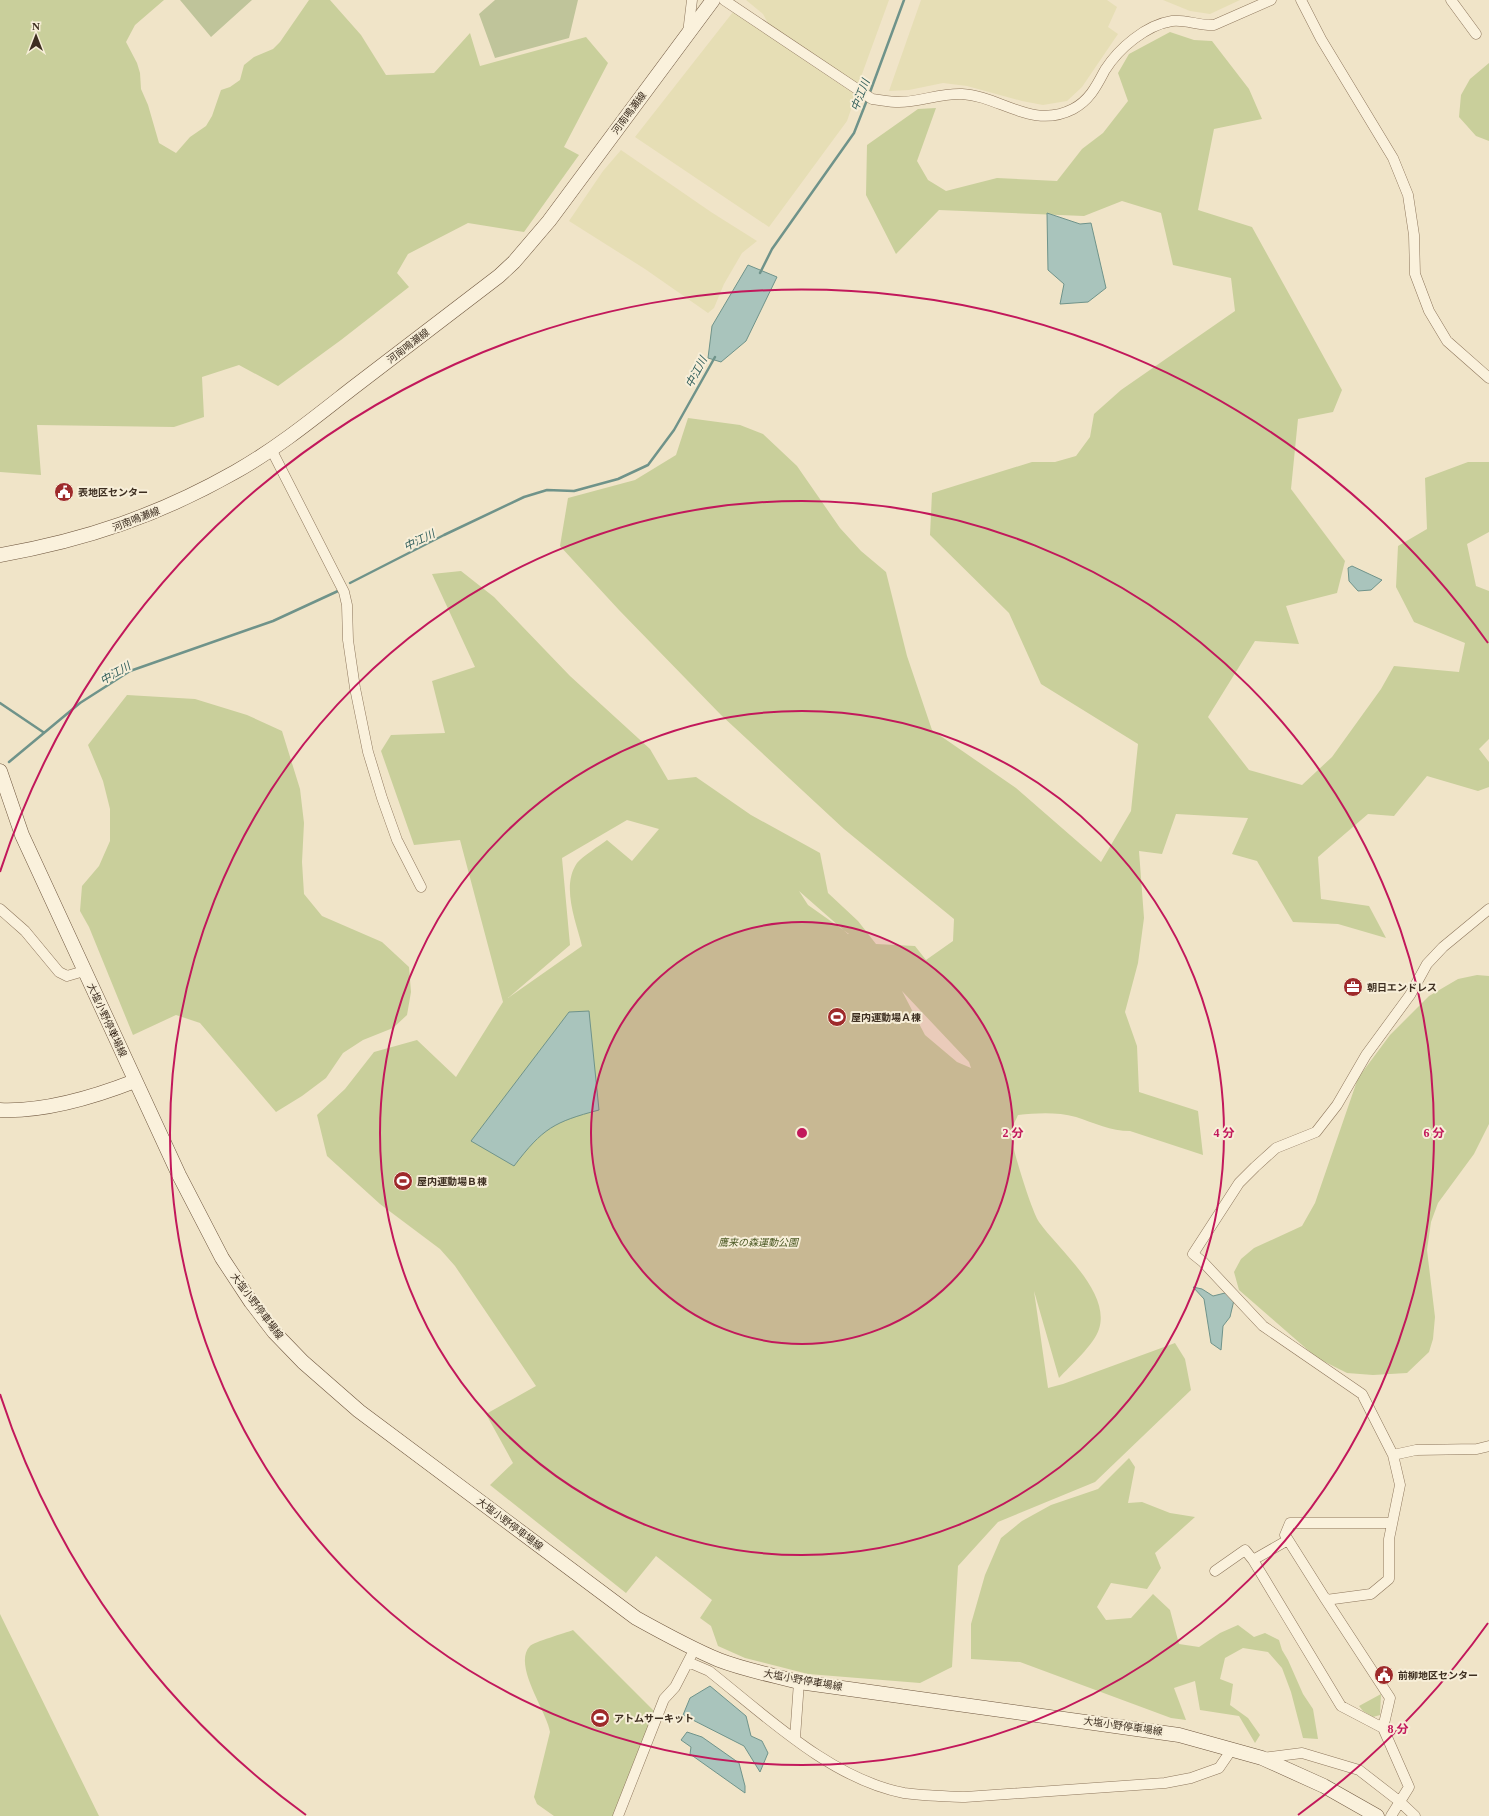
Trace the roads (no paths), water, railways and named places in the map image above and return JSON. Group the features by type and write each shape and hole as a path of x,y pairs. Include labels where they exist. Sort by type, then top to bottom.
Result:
{"main road":[{"name":"河南鳴瀬線","path":"0,555 80,538 141,518 178,502 230,475 271,449 487,286 514,262 549,221 713,0"},
{"name":"大塩小野停車場線","path":"0,771 22,835 179,1175 222,1258 270,1326 303,1362 359,1411 617,1604 642,1621 694,1649 720,1660 759,1672 800,1682 1145,1728 1179,1735 1262,1758 1324,1786 1377,1816"},
{"path":"0,1110 37,1109 114,1089 135,1081"}],"street":[{"path":"688,33 692,0"},
{"path":"724,0 869,97 900,102 937,96 962,94 981,98 1013,110 1030,114 1060,113 1073,109 1086,100 1097,88 1106,70 1117,54 1133,40 1153,27 1173,20 1204,26 1214,25 1271,0"},
{"path":"1301,0 1321,39 1393,158 1408,194 1414,235 1415,274 1429,311 1447,341 1489,378"},
{"path":"1451,0 1476,34"},
{"path":"271,449 344,592 347,605 348,640 355,688 368,752 382,798 398,840 421,888"},
{"path":"0,909 24,931 59,972 67,976 84,971"},
{"path":"1326,1600 1371,1594 1389,1579 1389,1539 1400,1485 1393,1455 1362,1394 1263,1326 1203,1262 1193,1254 1239,1184 1255,1167 1276,1148 1316,1132 1337,1105 1366,1055 1410,995 1427,964 1443,947 1489,909"},
{"path":"1393,1455 1416,1450 1477,1449 1489,1446"},
{"path":"1390,1816 1408,1787 1383,1728 1390,1698 1285,1535 1290,1524 1392,1523"},
{"path":"1254,1560 1288,1540"},
{"path":"1215,1571 1245,1550 1254,1560 1341,1706 1383,1728"},
{"path":"618,1816 664,1699 676,1687 694,1649"},
{"path":"688,1662 709,1671 835,1768 866,1781 903,1792 933,1796 965,1796 1165,1783 1191,1778 1218,1768 1232,1749"},
{"path":"795,1738 800,1682"},
{"path":"1262,1758 1302,1753 1359,1770 1399,1801 1415,1816"}],"water":[{"path":"1047,213 1080,224 1091,223 1106,288 1088,302 1060,304 1064,284 1048,270"},
{"path":"748,265 777,277 746,341 721,362 708,358 712,326"},
{"path":"1352,566 1382,580 1371,590 1358,591 1349,581 1348,568"},
{"path":"589,1011 599,1110 571,1118 550,1128 533,1143 514,1166 471,1141 569,1012"},
{"path":"1193,1287 1202,1289 1213,1296 1225,1293 1234,1300 1230,1317 1223,1326 1221,1350 1211,1343 1204,1299"},
{"path":"710,1686 746,1716 751,1736 762,1741 768,1753 760,1772 744,1746 683,1715 690,1698"},
{"path":"687,1732 702,1737 739,1763 745,1786 745,1793 690,1754 691,1747 681,1740"}],"waterway":[{"name":"中江川","path":"869,95 904,0"},
{"name":"中江川","path":"760,273 772,249 854,133 867,100"},
{"name":"中江川","path":"350,583 444,535 524,497 547,490 574,491 618,479 648,465 674,430 715,357"},
{"name":"中江川","path":"9,762 80,703 130,671 273,621 338,591"},
{"path":"0,703 43,732"}],"place":[{"name":"表地区センター","path":"64,492"},
{"name":"朝日エンドレス","path":"1353,987"},
{"name":"屋内運動場Ａ棟","path":"837,1017"},
{"name":"屋内運動場Ｂ棟","path":"403,1181"},
{"name":"前柳地区センター","path":"1384,1675"},
{"name":"アトムサーキット","path":"600,1718"}],"park label":[{"name":"鷹来の森運動公園","path":"758,1242"}]}
